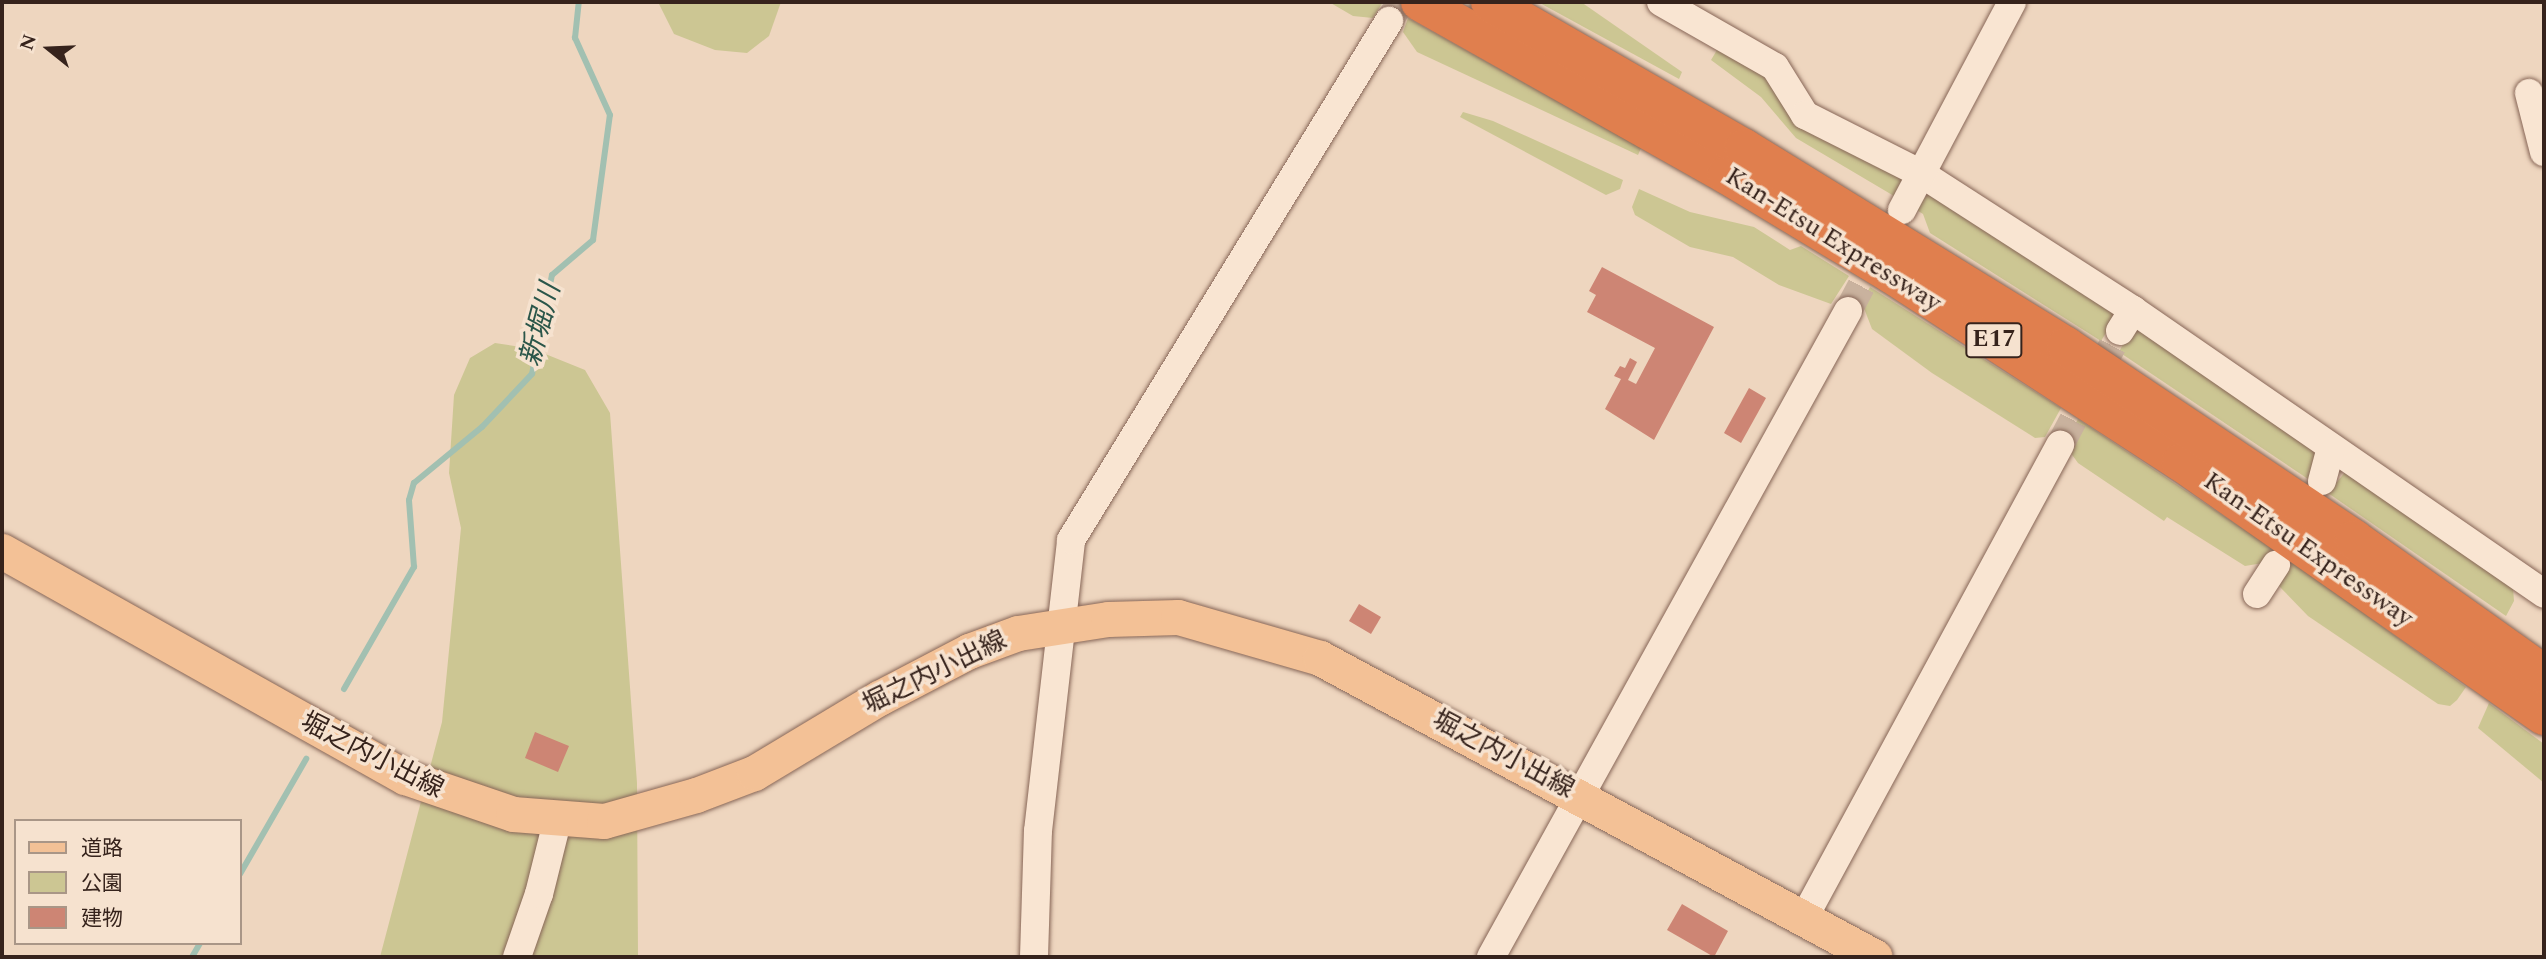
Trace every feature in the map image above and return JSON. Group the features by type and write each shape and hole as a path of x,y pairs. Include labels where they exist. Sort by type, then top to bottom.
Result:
{"highway":[{"name":"Kan-Etsu Expressway","path":"1490,2 1733,141 2066,346 2309,508 2544,674"},
{"name":"Kan-Etsu Expressway","path":"1405,11 1727,175 1891,274 2181,462 2544,716"}],"main road":[{"name":"堀之内小出線","path":"2,551 405,777 513,814 604,821 696,795 754,772 820,731 969,651 1018,633 1058,625 1178,617 1320,658 1805,916 1875,957"}],"street":[{"path":"1661,2 1775,67 1805,115 1923,174 2127,320 2331,447 2542,587"},
{"path":"1902,211 2012,2"},
{"path":"1034,957 1038,831 1058,625 1070,540 1405,11"},
{"path":"2529,93 2544,152"},
{"path":"1491,957 1848,311"},
{"path":"1805,916 2060,445"},
{"path":"2322,481 2331,447"},
{"path":"2257,594 2276,565"},
{"path":"516,957 539,894 558,818"}],"green space":[{"path":"658,2 781,2 769,36 747,53 715,50 674,34"},
{"path":"1329,2 1383,2 1373,18 1353,16"},
{"path":"1538,2 1581,2 1682,72 1679,79"},
{"path":"1408,18 1641,148 1638,155 1417,52 1403,32"},
{"path":"1728,43 1903,177 1894,196 1796,138 1761,97 1711,60 1720,45"},
{"path":"1463,112 1493,121 1623,180 1620,189 1606,195 1460,117"},
{"path":"1639,189 1690,212 1754,227 1790,250 1801,246 1849,276 1831,304 1779,285 1733,257 1690,247 1635,215 1632,207"},
{"path":"1929,193 2120,310 2101,341 1930,233 1923,214 1915,209"},
{"path":"1870,287 2061,408 2045,437 2035,438 1932,373 1872,329 1862,303"},
{"path":"2139,323 2312,442 2319,457 2308,479 2119,352 2132,327"},
{"path":"495,343 533,349 585,370 610,413 637,783 638,957 380,957 442,722 461,528 449,473 454,395 470,358"},
{"path":"2078,419 2272,548 2263,563 2245,566 2167,517 2164,521 2078,463 2065,445"},
{"path":"2346,471 2513,588 2514,601 2506,616 2328,493"},
{"path":"2290,560 2466,687 2457,700 2450,706 2438,704 2308,616 2279,586"},
{"path":"2489,703 2544,744 2544,783 2478,728"}],"building":[{"path":"1602,267 1714,327 1654,440 1605,409 1621,379 1614,376 1620,366 1625,368 1630,358 1637,362 1628,380 1636,384 1655,348 1587,312 1596,295 1589,291"},
{"path":"1749,388 1766,398 1741,443 1724,433"},
{"path":"1359,604 1381,617 1371,634 1349,621"},
{"path":"535,732 569,746 558,772 525,758"},
{"path":"1682,904 1728,931 1714,957 1667,930"}],"waterway":[{"name":"新堀川","path":"344,689 414,567 409,500 414,483 482,427 532,374 552,275 593,240 610,115 575,38 579,2"},
{"name":"新堀川","path":"242,871 306,759"},
{"name":"新堀川","path":"192,957 199,945"}],"tunnel":[{"path":"1389,21 1401,2"},
{"path":"1848,311 1881,249"},
{"path":"2060,445 2120,331"}]}
